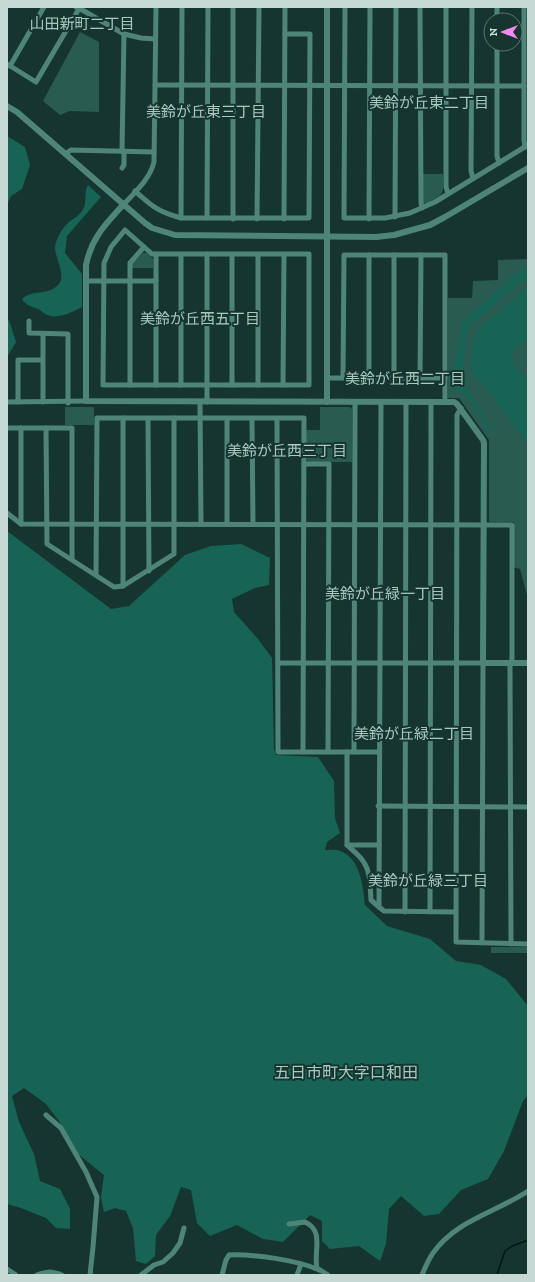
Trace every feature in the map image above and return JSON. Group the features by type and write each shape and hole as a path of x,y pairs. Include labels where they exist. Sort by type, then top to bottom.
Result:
{"street":[{"path":"44,7 8,65 36,82 78,8 84,10 124,34 141,38 155,39"},
{"path":"86,401 86,264 88,252 99,232 135,191 152,169 154,162 156,7"},
{"path":"181,218 182,7"},
{"path":"207,218 208,7"},
{"path":"233,7 233,219"},
{"path":"257,219 258,7"},
{"path":"284,219 285,7"},
{"path":"326,402 327,7"},
{"path":"344,7 344,218 369,219 410,213 435,202 527,146 524,140 524,7"},
{"path":"369,219 370,7"},
{"path":"395,216 396,7"},
{"path":"420,7 422,208"},
{"path":"446,7 446,187 448,194"},
{"path":"472,7 471,171 473,178"},
{"path":"122,168 124,165 124,34"},
{"path":"135,191 156,209 168,215 181,218 309,218 310,34 284,34"},
{"path":"497,52 497,156 499,163"},
{"path":"155,85 524,86"},
{"path":"7,106 17,112 145,223 152,228 175,235 376,237 394,235 430,225 446,217 528,168"},
{"path":"65,154 71,150 154,152"},
{"path":"125,230 152,254 156,254 309,254 309,385 103,385 103,281 106,256 111,247 125,230"},
{"path":"130,385 130,263 144,247"},
{"path":"156,254 156,385"},
{"path":"201,524 200,418 207,385 207,254"},
{"path":"232,254 232,385"},
{"path":"181,255 181,385"},
{"path":"258,255 258,385"},
{"path":"283,385 284,255"},
{"path":"343,378 344,255 446,255 445,402"},
{"path":"369,255 369,378"},
{"path":"394,255 394,378"},
{"path":"420,255 420,378"},
{"path":"86,281 156,282"},
{"path":"29,321 29,333 68,334 68,403"},
{"path":"43,334 43,402"},
{"path":"18,402 18,360 42,360"},
{"path":"327,378 445,378"},
{"path":"7,402 454,402 461,408 484,443 482,943"},
{"path":"354,752 355,402"},
{"path":"379,907 380,402"},
{"path":"405,912 406,402"},
{"path":"430,912 431,402"},
{"path":"461,408 457,415 456,942 528,944"},
{"path":"96,575 97,418 304,418 303,752"},
{"path":"123,418 123,586"},
{"path":"46,428 47,544 114,587 123,586 174,554 174,418"},
{"path":"148,419 149,571"},
{"path":"227,524 228,419"},
{"path":"252,419 253,524"},
{"path":"277,419 278,752 379,752"},
{"path":"7,428 72,428 72,559"},
{"path":"21,428 21,524"},
{"path":"304,464 329,464 328,752"},
{"path":"7,513 21,524 512,525 512,660 510,663 510,944"},
{"path":"278,663 528,663"},
{"path":"347,752 347,845 363,861 368,872 371,900 384,911 456,912"},
{"path":"378,806 528,807"},
{"path":"347,845 379,846"},
{"path":"46,1115 61,1128 86,1172 97,1197 90,1275"},
{"path":"422,1275 434,1252 461,1226 515,1200 528,1191"},
{"path":"289,1224 305,1222 314,1229 318,1238 315,1263 319,1270"},
{"path":"141,1275 154,1265 163,1262 173,1253 180,1243 184,1228"},
{"path":"222,1275 229,1255 244,1254 301,1264 319,1270 328,1275"},
{"path":"297,1275 301,1264"},
{"path":"7,1269 16,1275"},
{"path":"37,1275 46,1271 53,1271 62,1275"}],"green space":[{"path":"80,32 99,42 99,112 70,111 60,115 43,101"},
{"path":"7,136 25,147 30,165 22,189 11,196 7,205"},
{"path":"423,174 443,174 442,193 437,198 426,204 423,202"},
{"path":"88,185 101,197 67,236 65,253 82,274 82,307 64,315 50,316 39,309 29,306 22,299 30,294 50,290 58,285 61,272 55,247 58,237 64,228 79,215 84,208"},
{"path":"143,253 147,253 153,259 153,268 132,268 132,264"},
{"path":"528,259 528,599 520,569 514,567 514,522 489,521 489,440 459,398 448,398 448,298 472,298 473,281 498,280 498,260"},
{"path":"528,267 528,285 524,281 518,284 467,328 462,381 494,431 492,433 471,401 454,387 455,367 462,322 518,272"},
{"path":"528,285 528,339 515,349 512,358 513,362 528,380 528,444 475,377 472,371 471,360 478,329 525,290"},
{"path":"9,320 16,342 7,355 7,321"},
{"path":"65,407 94,407 94,425 65,425"},
{"path":"320,407 350,407 352,409 352,462 309,462 306,459 306,430 320,430"},
{"path":"7,531 111,609 129,606 185,555 211,546 241,544 270,558 269,585 255,588 232,599 234,612 258,639 272,658 274,749 276,755 318,757 334,781 335,818 340,833 327,842 325,850 338,850 352,860 360,874 365,905 387,926 430,939 456,961 481,965 506,979 528,1006 528,1095 523,1101 504,1151 488,1179 461,1190 439,1214 424,1216 401,1196 389,1209 386,1244 380,1261 359,1246 330,1249 322,1241 322,1221 310,1215 283,1242 263,1239 237,1225 210,1236 197,1223 191,1190 181,1187 170,1216 156,1235 155,1256 146,1264 136,1261 133,1228 126,1211 115,1208 104,1212 101,1197 104,1175 78,1154 59,1121 46,1104 24,1088 12,1096 19,1122 34,1154 40,1181 60,1189 70,1209 70,1229 56,1228 46,1218 7,1204"},
{"path":"491,947 528,947 528,953 491,953"}],"waterway":[{"path":"497,1275 505,1251 512,1246 528,1240"}],"district":[{"name":"山田新町二丁目","path":"82,24"},
{"name":"美鈴が丘東二丁目","path":"429,103"},
{"name":"美鈴が丘東三丁目","path":"206,112"},
{"name":"美鈴が丘西五丁目","path":"200,319"},
{"name":"美鈴が丘西二丁目","path":"405,379"},
{"name":"美鈴が丘西三丁目","path":"287,451"},
{"name":"美鈴が丘緑一丁目","path":"385,594"},
{"name":"美鈴が丘緑二丁目","path":"414,734"},
{"name":"美鈴が丘緑三丁目","path":"428,881"},
{"name":"五日市町大字口和田","path":"346,1072"}]}
